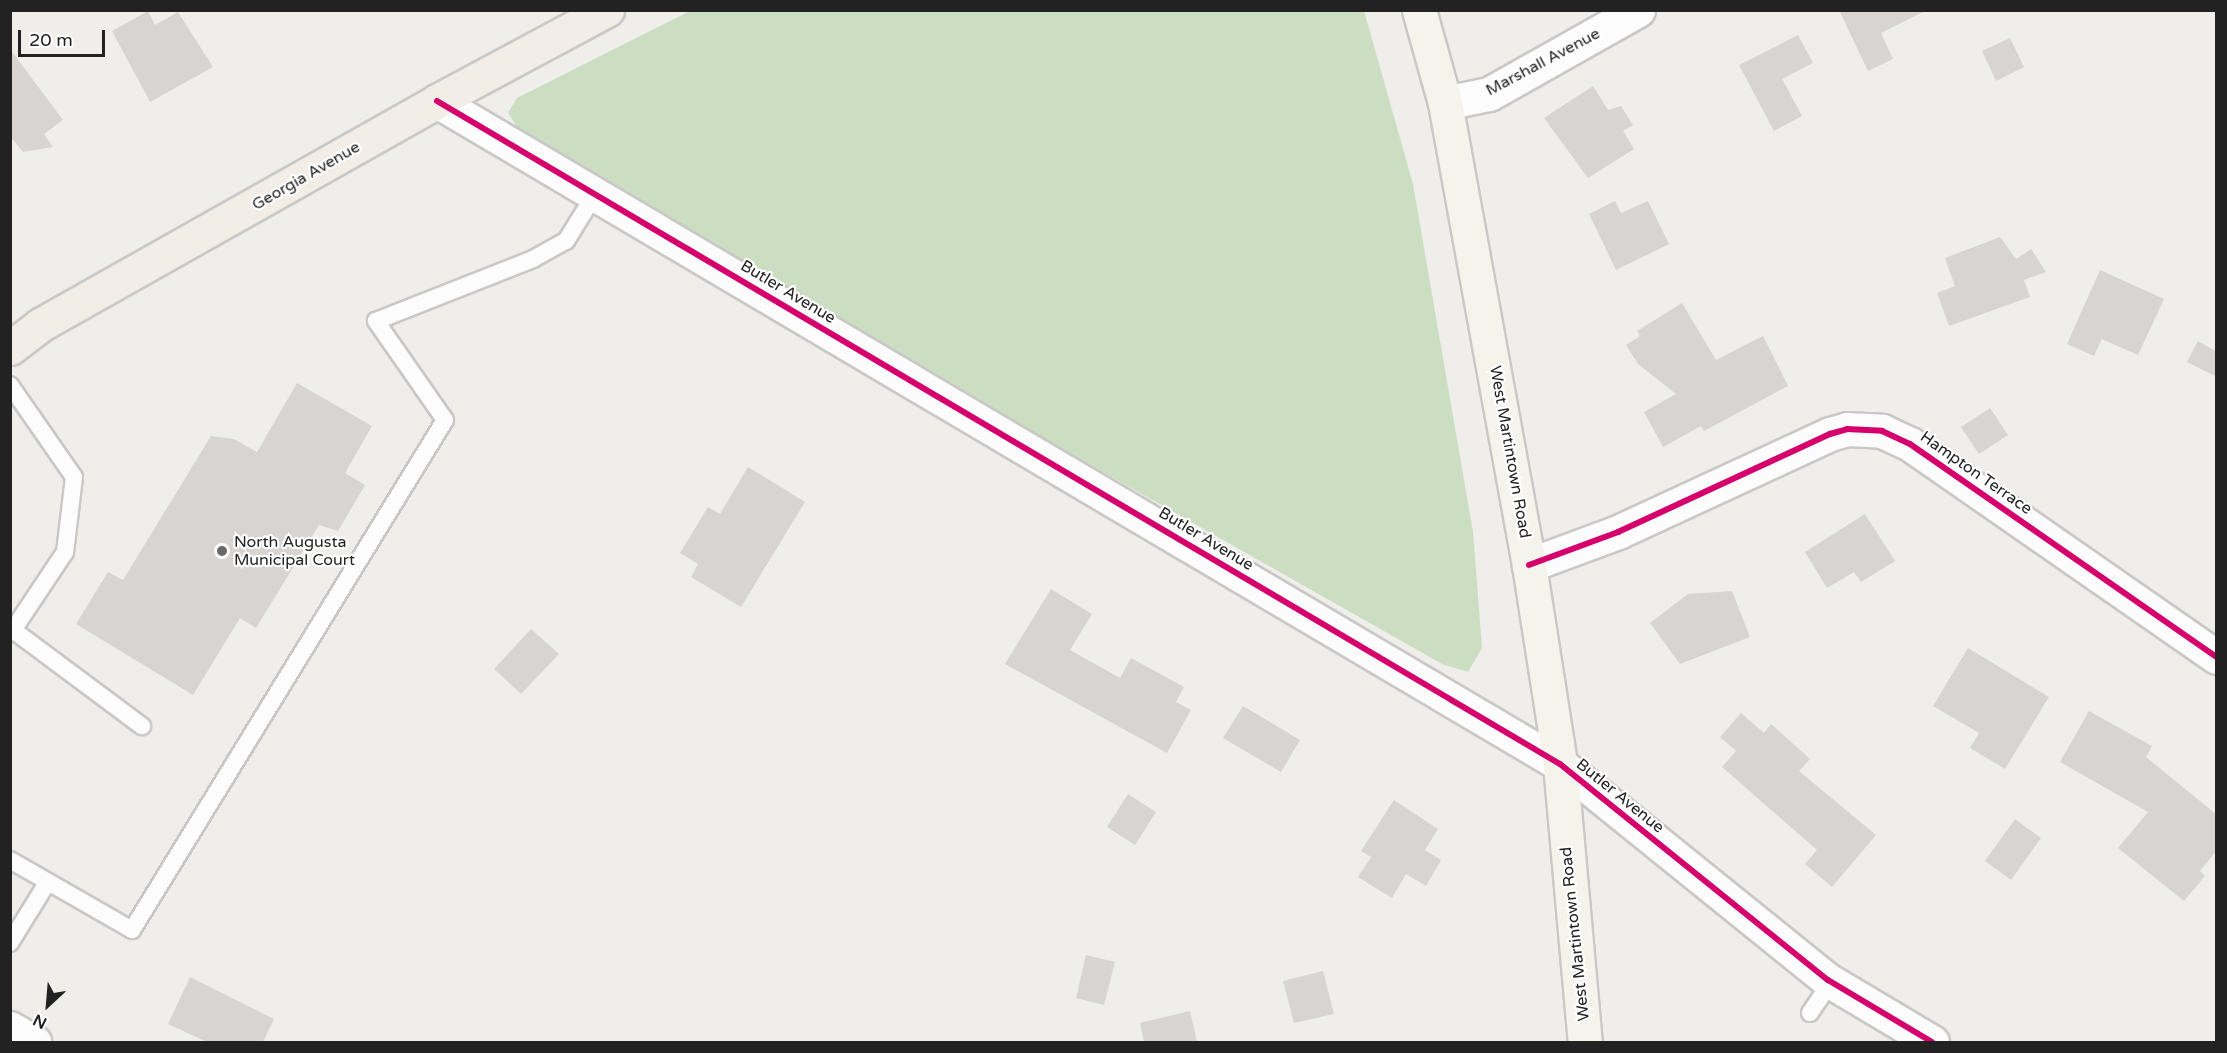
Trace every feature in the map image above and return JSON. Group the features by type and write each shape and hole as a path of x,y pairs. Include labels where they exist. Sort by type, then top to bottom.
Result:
{"main road":[{"name":"Georgia Avenue","path":"11,348 40,325 437,101 607,10"},
{"name":"West Martintown Road","path":"1419,10 1444,103 1529,565 1560,764 1585,1042"}],"street":[{"name":"Marshall Avenue","path":"1444,103 1489,94 1638,10"},
{"name":"Butler Avenue","path":"437,101 1560,764 1624,821 1707,880 1831,982 1932,1042"},
{"name":"Hampton Terrace","path":"1529,565 1618,532 1830,434 1848,429 1882,430 1910,444 2217,657"},
{"path":"10,1028 34,1042"}],"lane":[{"path":"10,860 132,930 445,420 376,321 533,259 566,241 595,194"},
{"path":"10,385 74,477 65,552 13,630 142,726"},
{"path":"10,943 48,883"},
{"path":"1810,1013 1831,982"}],"green space":[{"path":"690,11 1364,11 1413,184 1473,532 1482,648 1468,672 1442,664 676,230 518,128 508,113 517,98"}],"building":[{"path":"1839,10 1927,10 1881,33 1893,59 1868,71"},
{"path":"148,11 155,25 178,12 213,67 150,102 112,31"},
{"path":"1798,35 1813,63 1782,79 1802,116 1774,131 1739,65"},
{"path":"2010,38 2024,67 1996,81 1982,51"},
{"path":"10,49 63,120 44,134 53,147 23,152 10,136"},
{"path":"1593,86 1608,110 1621,106 1633,125 1623,131 1634,149 1588,178 1544,118"},
{"path":"1615,201 1621,213 1648,201 1669,244 1616,270 1589,214"},
{"path":"2000,237 2016,259 2031,249 2046,272 2024,280 2030,297 1949,326 1937,293 1955,286 1945,258"},
{"path":"2100,270 2164,299 2138,355 2102,339 2094,356 2067,344"},
{"path":"1682,303 1716,360 1763,336 1788,386 1704,431 1701,426 1663,447 1644,412 1676,394 1638,364 1626,345 1640,336 1637,331"},
{"path":"2198,341 2217,352 2217,377 2187,362"},
{"name":"North Augusta Municipal Court","path":"297,383 372,426 345,473 365,485 338,531 319,525 256,628 240,618 193,695 76,624 108,572 123,580 211,436 234,439 257,452"},
{"path":"1990,408 2008,435 1979,454 1961,427"},
{"path":"748,467 805,502 741,607 691,577 698,564 680,553 708,507 720,514"},
{"path":"1865,514 1895,561 1861,582 1854,572 1827,588 1805,552"},
{"path":"1051,589 1092,614 1070,650 1120,678 1131,658 1184,687 1176,702 1191,710 1167,753 1005,664"},
{"path":"1732,591 1750,637 1680,664 1650,623 1688,594"},
{"path":"531,629 559,654 521,694 494,669"},
{"path":"1968,648 2049,697 2005,769 1970,748 1979,733 1933,706"},
{"path":"1243,706 1300,740 1281,772 1223,738"},
{"path":"2089,711 2152,746 2146,757 2217,815 2217,850 2200,871 2205,876 2184,901 2118,848 2148,812 2060,762"},
{"path":"1741,713 1764,733 1771,724 1810,759 1799,771 1876,835 1832,887 1805,864 1817,850 1722,767 1736,751 1720,737"},
{"path":"1128,794 1156,812 1135,845 1107,827"},
{"path":"1394,800 1438,829 1425,850 1441,860 1426,886 1406,874 1392,898 1358,877 1371,857 1361,851"},
{"path":"2015,819 2041,838 2011,880 1985,861"},
{"path":"1086,955 1115,962 1104,1005 1076,998"},
{"path":"1323,971 1334,1014 1294,1023 1283,981"},
{"path":"190,977 274,1019 263,1042 207,1042 168,1024"},
{"path":"1190,1011 1197,1042 1144,1042 1140,1023"}],"cycle path":[{"path":"437,101 1560,764 1828,980 1932,1042"},
{"path":"1529,565 1618,532 1830,434 1847,429 1882,431 1910,444 2216,657"}],"place":[{"name":"North Augusta Municipal Court","path":"222,551"}]}
